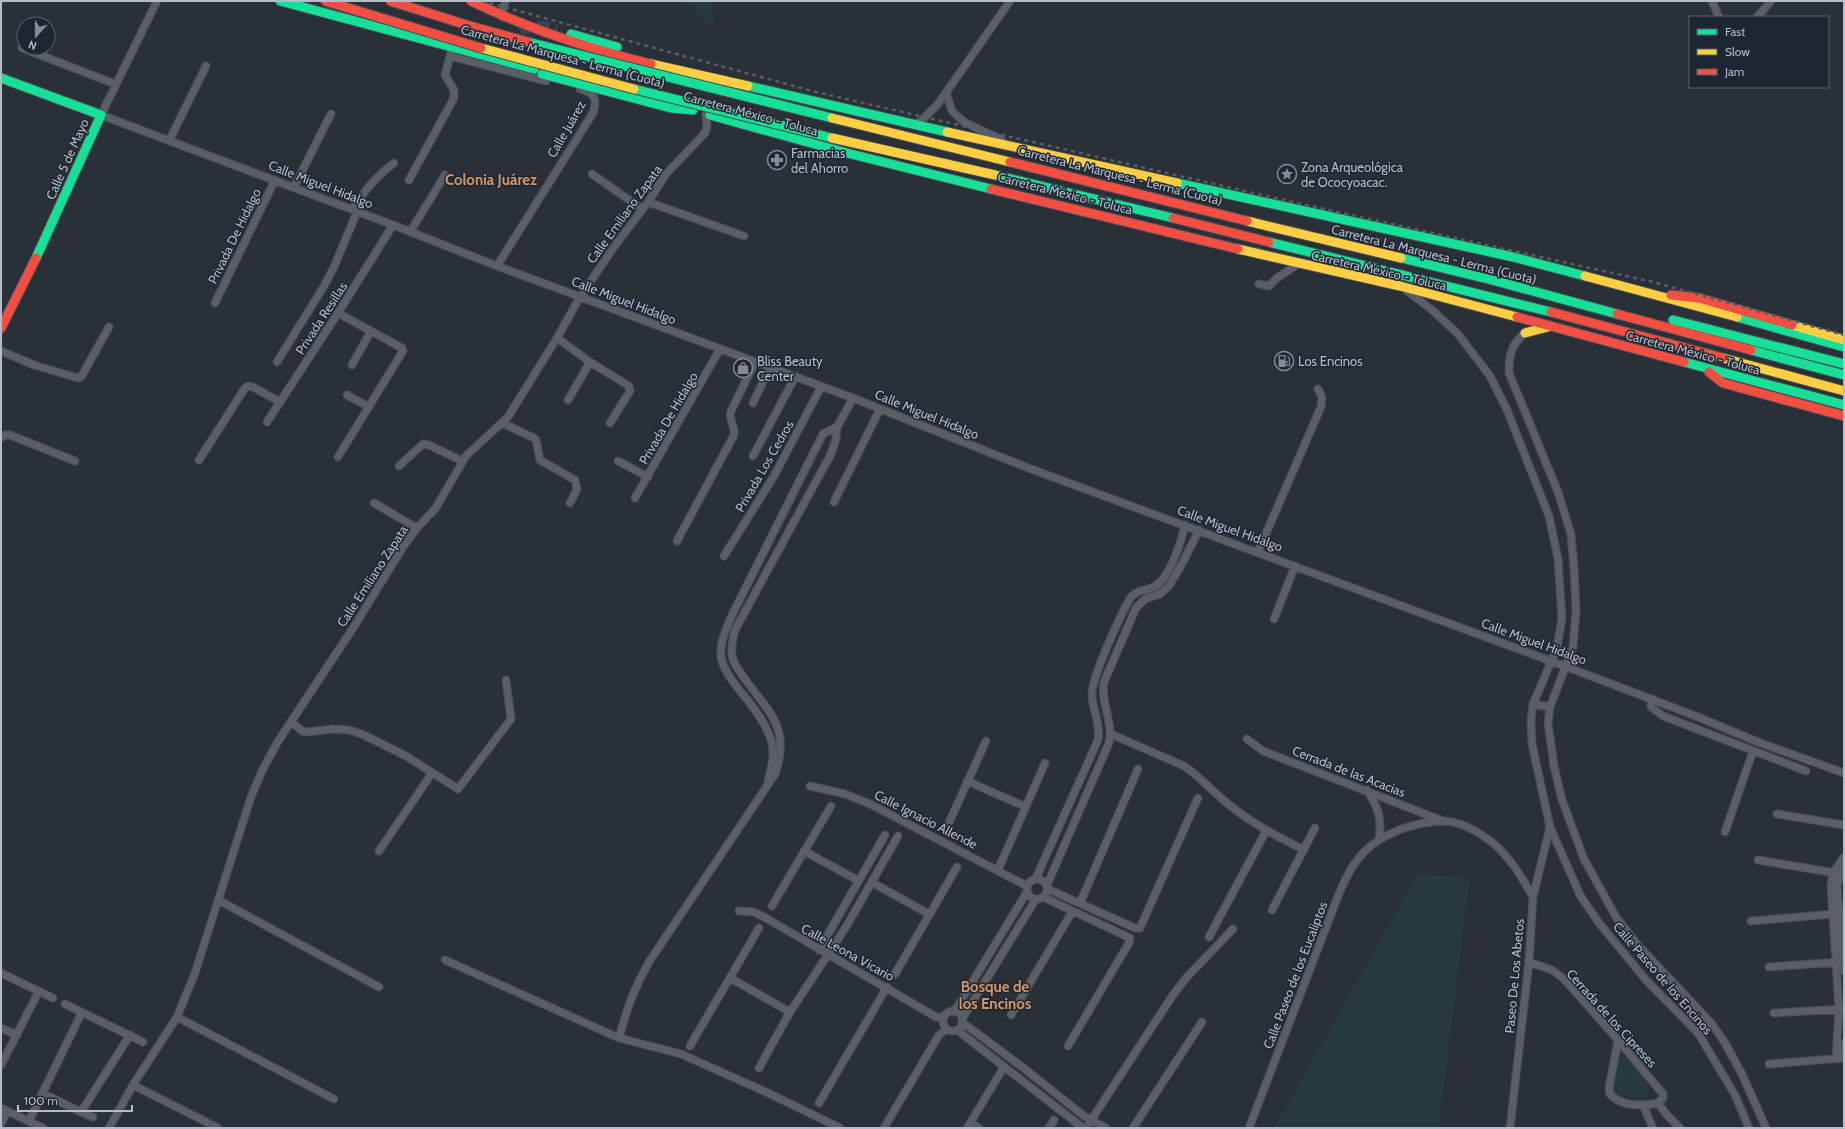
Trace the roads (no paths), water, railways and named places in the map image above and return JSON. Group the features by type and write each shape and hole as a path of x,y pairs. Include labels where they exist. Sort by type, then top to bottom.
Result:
{"main road":[{"name":"Carretera México - Toluca","path":"280,1 354,19 451,52 693,110 847,152 1298,264 1400,286 1844,405"},
{"name":"Carretera La Marquesa - Lerma (Cuota)","path":"325,1 440,36 596,80 772,124 1113,202 1554,313 1844,391"},
{"name":"Carretera La Marquesa - Lerma (Cuota)","path":"390,1 470,26 571,53 1247,221 1492,280 1844,375"},
{"name":"Carretera México - Toluca","path":"471,1 502,17 592,49 912,125 1505,256 1646,292 1844,347"},
{"path":"557,30 689,65 748,86"},
{"path":"542,74 671,108 693,110"},
{"name":"Calle Miguel Hidalgo","path":"1,78 101,115"},
{"name":"Calle 5 de Mayo","path":"1,328 42,246 101,115"},
{"path":"1492,280 1573,294 1844,364"},
{"path":"1646,292 1699,298 1844,340"},
{"path":"1525,333 1550,327"},
{"path":"1703,368 1724,383 1844,416"}],"street":[{"name":"Calle 5 de Mayo","path":"101,115 157,1"},
{"path":"502,17 505,1"},
{"path":"912,125 931,112 1010,1"},
{"path":"1712,1 1719,16"},
{"path":"1759,16 1771,1"},
{"path":"409,180 454,98 454,90 445,75 451,52"},
{"name":"Calle Juárez","path":"451,52 584,90 592,94 596,100 593,113 497,266"},
{"path":"43,56 115,84"},
{"path":"170,141 206,66"},
{"path":"946,92 952,111 964,122 1024,150"},
{"path":"294,188 331,114"},
{"name":"Calle Emiliano Zapata","path":"109,1128 133,1085 177,1017 195,973 220,901 230,862 251,797 262,771 291,722 355,625 403,546 435,509 462,461 475,446 502,423 515,406 557,338 580,297 648,202 666,174 705,132 707,127 706,114"},
{"name":"Calle Miguel Hidalgo","path":"101,115 275,180 497,266 852,398 1031,469 1552,661 1652,699 1758,742 1844,773"},
{"path":"277,362 334,268 355,211 369,186 394,163"},
{"path":"592,174 642,209"},
{"path":"410,232 445,175"},
{"name":"Privada De Hidalgo","path":"215,303 253,228 275,180"},
{"path":"648,202 744,236"},
{"name":"Privada Resillas","path":"267,422 338,314 393,225"},
{"path":"1260,284 1269,286 1277,278 1298,264"},
{"name":"Calle Paseo de los Encinos","path":"1400,286 1431,309 1458,334 1490,376 1520,443 1549,516 1558,559 1562,618 1560,637 1552,661 1533,704 1531,720 1532,744 1550,827 1580,895 1599,923 1646,980 1698,1033 1735,1095 1749,1128"},
{"path":"338,314 402,348 403,351 338,457"},
{"path":"1,351 34,365 78,378 81,377 109,327"},
{"path":"352,365 371,331"},
{"name":"Calle Paseo de los Encinos","path":"1525,333 1515,341 1509,361 1509,373 1558,492 1571,534 1574,568 1576,610 1573,647 1567,667 1550,707 1548,723 1554,766 1562,800 1584,859 1598,887 1616,917 1637,944 1712,1024 1725,1043 1742,1074 1766,1128"},
{"path":"557,338 630,388 630,391 610,423"},
{"name":"Privada De Hidalgo","path":"635,498 720,349"},
{"path":"568,400 590,362"},
{"path":"677,541 734,436 735,429 729,417 755,362"},
{"path":"753,403 770,367"},
{"path":"753,456 795,377"},
{"path":"199,460 245,388 249,386 280,402"},
{"name":"Privada Los Cedros","path":"724,556 774,476 822,387"},
{"path":"1258,552 1321,407 1322,397 1318,389"},
{"path":"347,395 369,407"},
{"path":"742,692 732,655 732,643 735,630 831,454 836,439 837,427 852,398"},
{"path":"834,502 880,409"},
{"path":"502,423 534,438 536,440 540,460 575,480 577,489 570,503"},
{"path":"766,787 774,753 770,738 758,715 730,678 724,666 721,655 723,638 727,627 823,434 837,427"},
{"path":"1,438 10,434 75,461"},
{"path":"399,466 423,444 462,461"},
{"path":"618,461 648,477"},
{"path":"374,503 417,528"},
{"path":"954,1012 1027,889 1030,881 1036,878 1098,740 1099,729 1094,710 1092,693 1094,681 1128,603 1134,593 1159,583 1168,570 1180,542 1185,525"},
{"path":"1044,897 1109,743 1111,734 1102,690 1104,682 1136,608 1145,599 1154,597 1165,591 1176,575 1198,530"},
{"path":"1180,542 1191,546"},
{"path":"1274,619 1295,566"},
{"path":"1168,570 1176,575"},
{"path":"619,1038 629,1002 643,973 775,774 781,757 780,734 776,722 736,666"},
{"path":"291,722 302,731 308,732 333,729 349,730 364,735 406,756 456,789 460,787 511,719 506,680"},
{"path":"1652,699 1651,707 1663,716 1806,771"},
{"path":"1533,704 1550,707"},
{"path":"1094,710 1105,708"},
{"path":"1111,734 1195,772 1221,798 1266,831 1304,850"},
{"name":"Cerrada de las Acacias","path":"1247,739 1263,751 1368,790 1445,821"},
{"path":"947,827 986,741"},
{"path":"1725,832 1753,751"},
{"path":"998,870 1045,763"},
{"path":"1080,903 1138,769"},
{"path":"379,851 432,773"},
{"path":"967,781 1026,807"},
{"name":"Calle Ignacio Allende","path":"810,786 845,794 870,804 998,870 1027,889"},
{"path":"1368,790 1380,814 1381,826 1379,840"},
{"path":"1036,878 1040,879 1047,887 1138,929 1142,925 1198,798"},
{"path":"772,906 831,806"},
{"path":"1777,814 1844,825"},
{"name":"Calle Paseo de los Eucaliptos","path":"1249,1128 1340,891 1350,869 1364,852 1379,840 1394,832 1415,825 1445,821 1472,829 1490,840 1516,866 1534,897"},
{"name":"Paseo De Los Abetos","path":"1510,1128 1529,962 1534,897 1550,827"},
{"path":"1272,910 1315,828"},
{"path":"1209,937 1266,831"},
{"path":"819,950 885,835"},
{"path":"759,1068 790,1012 873,883 898,836"},
{"path":"804,851 859,881"},
{"path":"1844,858 1839,872 1831,886 1838,914 1844,971"},
{"path":"1758,860 1839,872"},
{"path":"895,974 957,867"},
{"path":"873,883 929,914"},
{"path":"1027,889 1030,897 1036,899 1044,897 1072,912 1130,938 1129,943 1068,1046"},
{"path":"1036,899 962,1020 962,1025 957,1030 951,1031 943,1024 946,1014 954,1012 960,1015 962,1020 1084,1116 1106,1128"},
{"path":"220,901 379,988"},
{"name":"Calle Leona Vicario","path":"739,911 754,912 887,987 936,1017 944,1017"},
{"path":"1011,1015 1072,912"},
{"path":"1751,921 1838,914"},
{"path":"1838,914 1836,962 1842,1009 1841,1058"},
{"path":"690,1046 758,928"},
{"path":"1086,1128 1173,995 1186,978 1233,929"},
{"path":"445,960 619,1038 681,1054 766,1092 840,1128"},
{"name":"Cerrada de los Cipreses","path":"1529,962 1552,970 1564,979 1663,1094 1663,1098 1658,1103"},
{"path":"1769,967 1844,962"},
{"path":"1,973 53,998"},
{"path":"730,978 790,1012"},
{"path":"819,1103 887,987"},
{"path":"1,1065 38,991"},
{"path":"65,1004 143,1042"},
{"path":"1774,1013 1842,1009"},
{"path":"29,1121 82,1012"},
{"path":"177,1017 334,1099"},
{"path":"1133,1128 1202,1022"},
{"path":"1698,1033 1712,1024"},
{"path":"1,1028 16,1035"},
{"path":"884,1128 939,1035 947,1029"},
{"path":"957,1030 1083,1128"},
{"path":"81,1112 130,1035"},
{"path":"1618,1040 1609,1088 1610,1094 1620,1102 1643,1105 1658,1103 1680,1128"},
{"path":"1841,1058 1844,1043"},
{"path":"1770,1064 1841,1058"},
{"path":"1014,1074 1021,1066"},
{"path":"979,1128 968,1126 1004,1067"},
{"path":"133,1085 218,1128"},
{"path":"42,1093 93,1117"},
{"path":"1643,1105 1653,1128"},
{"path":"1,1124 4,1110 44,1128"},
{"path":"1049,1128 1054,1120"}],"tunnel":[{"path":"517,63 511,49 516,34 525,28 532,26 557,30"}],"railway":[{"path":"482,1 816,92 1271,197 1653,282 1844,335"}],"place":[{"name":"Farmacias del Ahorro","path":"777,160"},
{"name":"Zona Arqueológica de Ococyoacac.","path":"1287,174"},
{"name":"Los Encinos","path":"1284,361"},
{"name":"Bliss Beauty Center","path":"743,368"}],"district":[{"name":"Colonia Juárez","path":"491,180"},
{"name":"Bosque de los Encinos","path":"995,996"}]}
